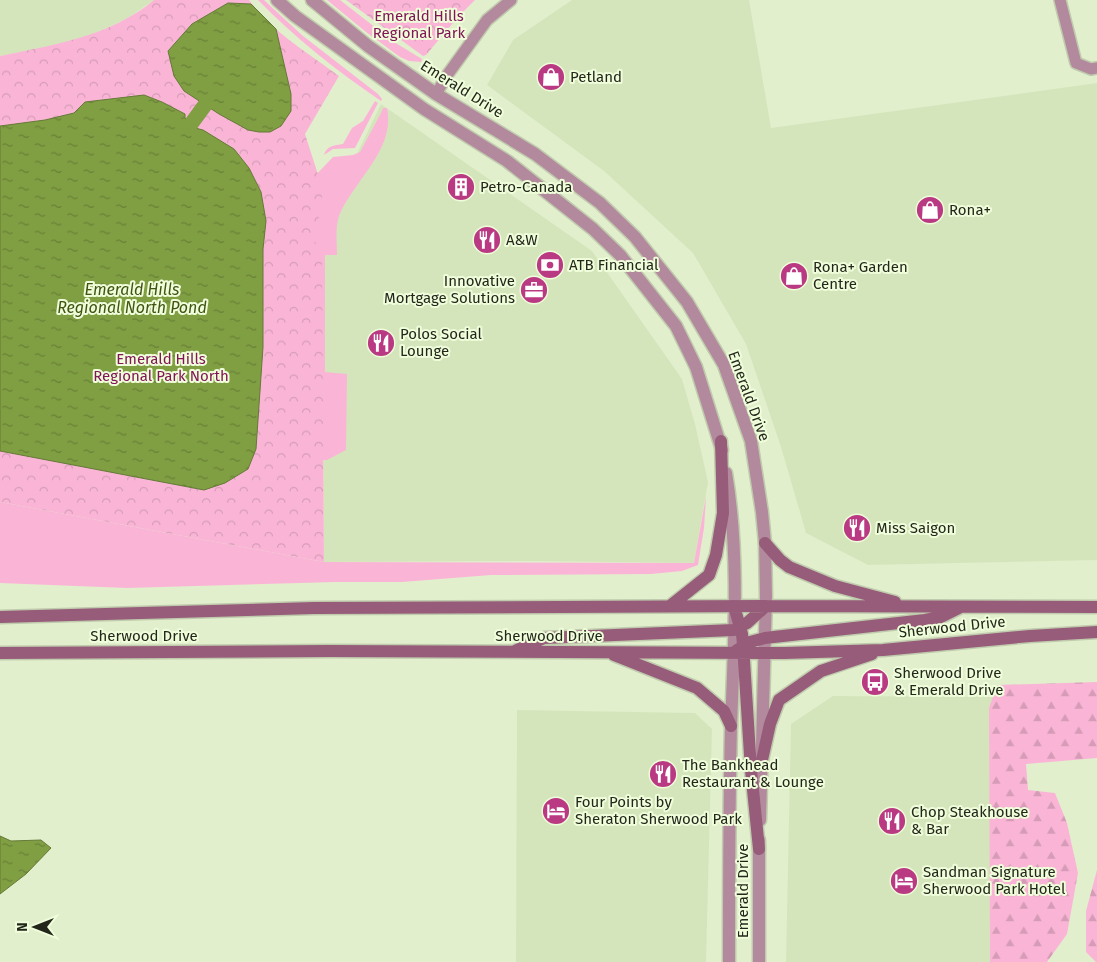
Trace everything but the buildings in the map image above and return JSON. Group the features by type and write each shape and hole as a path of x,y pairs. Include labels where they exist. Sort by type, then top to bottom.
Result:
{"main road":[{"path":"670,606 709,575 716,555 723,512 720,441"},
{"path":"765,543 789,567 835,586 912,607"},
{"name":"Sherwood Drive","path":"0,617 314,608 670,606 1097,607"},
{"path":"734,606 737,629"},
{"path":"512,652 544,638 737,629 766,606"},
{"path":"759,849 740,650 764,638 925,620 941,617 963,607"},
{"name":"Sherwood Drive","path":"0,653 740,650 764,653 883,650 1030,636 1097,632"},
{"path":"762,760 770,724 779,700 821,671 883,650"},
{"path":"607,652 698,688 724,711 731,726"}],"street":[{"path":"277,0 295,16 424,109 507,161 593,229 613,249 676,326 696,366 720,441 732,516 734,606"},
{"name":"Emerald Drive","path":"312,0 368,46 436,94 535,154 600,203 634,237 687,302 724,365 751,441 765,543 766,606 759,849 759,962"},
{"path":"436,94 487,20 511,0"},
{"path":"1060,0 1076,63 1091,69 1097,68"},
{"path":"737,629 740,650"},
{"name":"Emerald Drive","path":"729,962 731,726 733,682 740,650"}],"shaded area":[{"path":"0,0 154,0 125,20 90,35 53,46 0,56"},
{"path":"572,0 749,0 771,128 1097,83 1097,560 868,565 806,533 781,447 746,344 693,253 604,171 487,85 513,40"},
{"path":"381,104 592,251 682,379 695,424 708,482 694,563 534,561 324,562 322,263 315,241"},
{"path":"833,696 1002,697 1000,962 786,962 791,724"},
{"path":"517,710 695,713 712,729 706,962 516,962"}],"green space":[{"name":"Emerald Hills Regional Park North","path":"154,0 249,0 258,12 279,32 339,76 305,134 323,190 315,241 322,263 324,562 0,502 0,56 61,43 100,31 137,12"},
{"path":"258,0 264,0 303,36 378,94 382,99 381,101 317,54"},
{"path":"327,0 340,0 394,42 422,59 421,62 409,61 400,57"},
{"name":"Emerald Hills Regional Park","path":"346,0 475,0 426,55 423,56"},
{"path":"375,101 378,103 355,148 333,149 324,155 329,148 343,144 352,128 363,121"},
{"path":"383,108 387,108 388,123 385,138 372,165 345,203 339,216 337,255 325,255 325,372 347,374 346,450 327,460 321,460 310,181 333,157 353,155 360,152"},
{"path":"706,496 704,528 698,565 682,571 651,574 491,575 402,582 127,588 0,583 0,502 324,562 694,563"},
{"path":"1097,682 1097,758 1026,764 1028,790 1055,793 1067,823 1078,873 1067,934 1047,962 990,962 989,708 997,685"},
{"path":"1097,870 1096,962 1086,952 1086,911"}],"water":[{"path":"228,3 251,4 276,29 291,94 291,111 281,126 270,132 248,130 219,114 184,91 174,76 168,51 192,24"},
{"name":"Emerald Hills Regional North Pond","path":"144,95 185,114 185,118 195,128 203,130 234,149 249,168 261,192 266,221 263,249 263,347 256,449 248,469 225,483 204,490 0,451 0,126 45,120 74,113 85,102"},
{"path":"0,836 11,841 41,840 51,848 26,874 0,894"}],"waterway":[{"path":"191,124 205,105"}],"place":[{"name":"Petland","path":"551,77"},
{"name":"Petro-Canada","path":"461,187"},
{"name":"Rona+","path":"930,210"},
{"name":"A&W","path":"487,240"},
{"name":"ATB Financial","path":"550,265"},
{"name":"Rona+ Garden Centre","path":"794,276"},
{"name":"Innovative Mortgage Solutions","path":"534,290"},
{"name":"Polos Social Lounge","path":"381,343"},
{"name":"Miss Saigon","path":"857,528"},
{"name":"Sherwood Drive & Emerald Drive","path":"875,682"},
{"name":"The Bankhead Restaurant & Lounge","path":"663,774"},
{"name":"Four Points by Sheraton Sherwood Park","path":"556,811"},
{"name":"Chop Steakhouse & Bar","path":"892,821"},
{"name":"Sandman Signature Sherwood Park Hotel","path":"904,881"}]}
